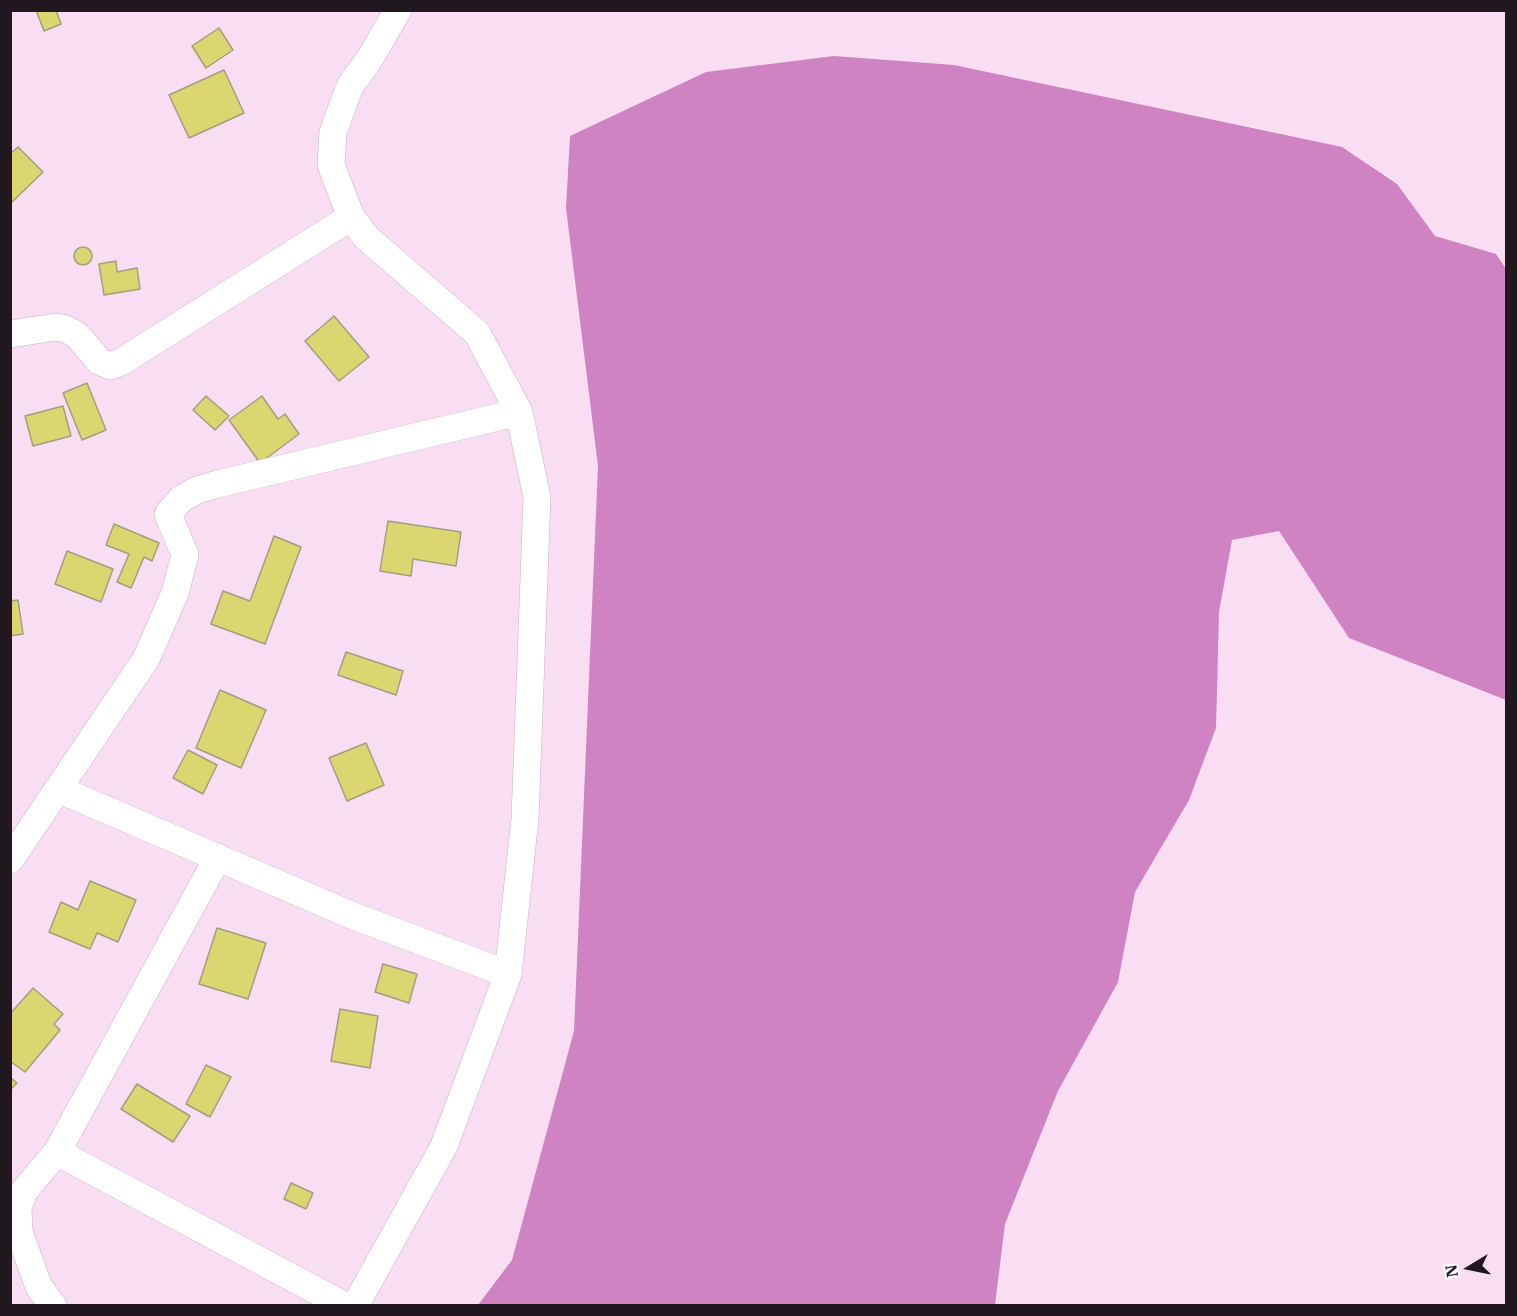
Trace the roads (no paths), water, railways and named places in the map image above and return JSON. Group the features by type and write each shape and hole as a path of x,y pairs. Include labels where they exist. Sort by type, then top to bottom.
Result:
{"street":[{"path":"355,1305 444,1146 508,974 525,819 537,497 519,412 477,333 367,238 351,217 332,165 333,132 350,86 369,60 398,10"},
{"path":"10,334 56,327 66,329 77,335 99,361 110,366 121,362 351,217"},
{"path":"10,860 146,659 174,593 186,555 168,514 181,498 197,490 218,484 519,412"},
{"path":"58,789 351,915 508,974"},
{"path":"53,1305 39,1287 19,1232 17,1184 57,1152 218,857"},
{"path":"57,1152 345,1305"}]}
